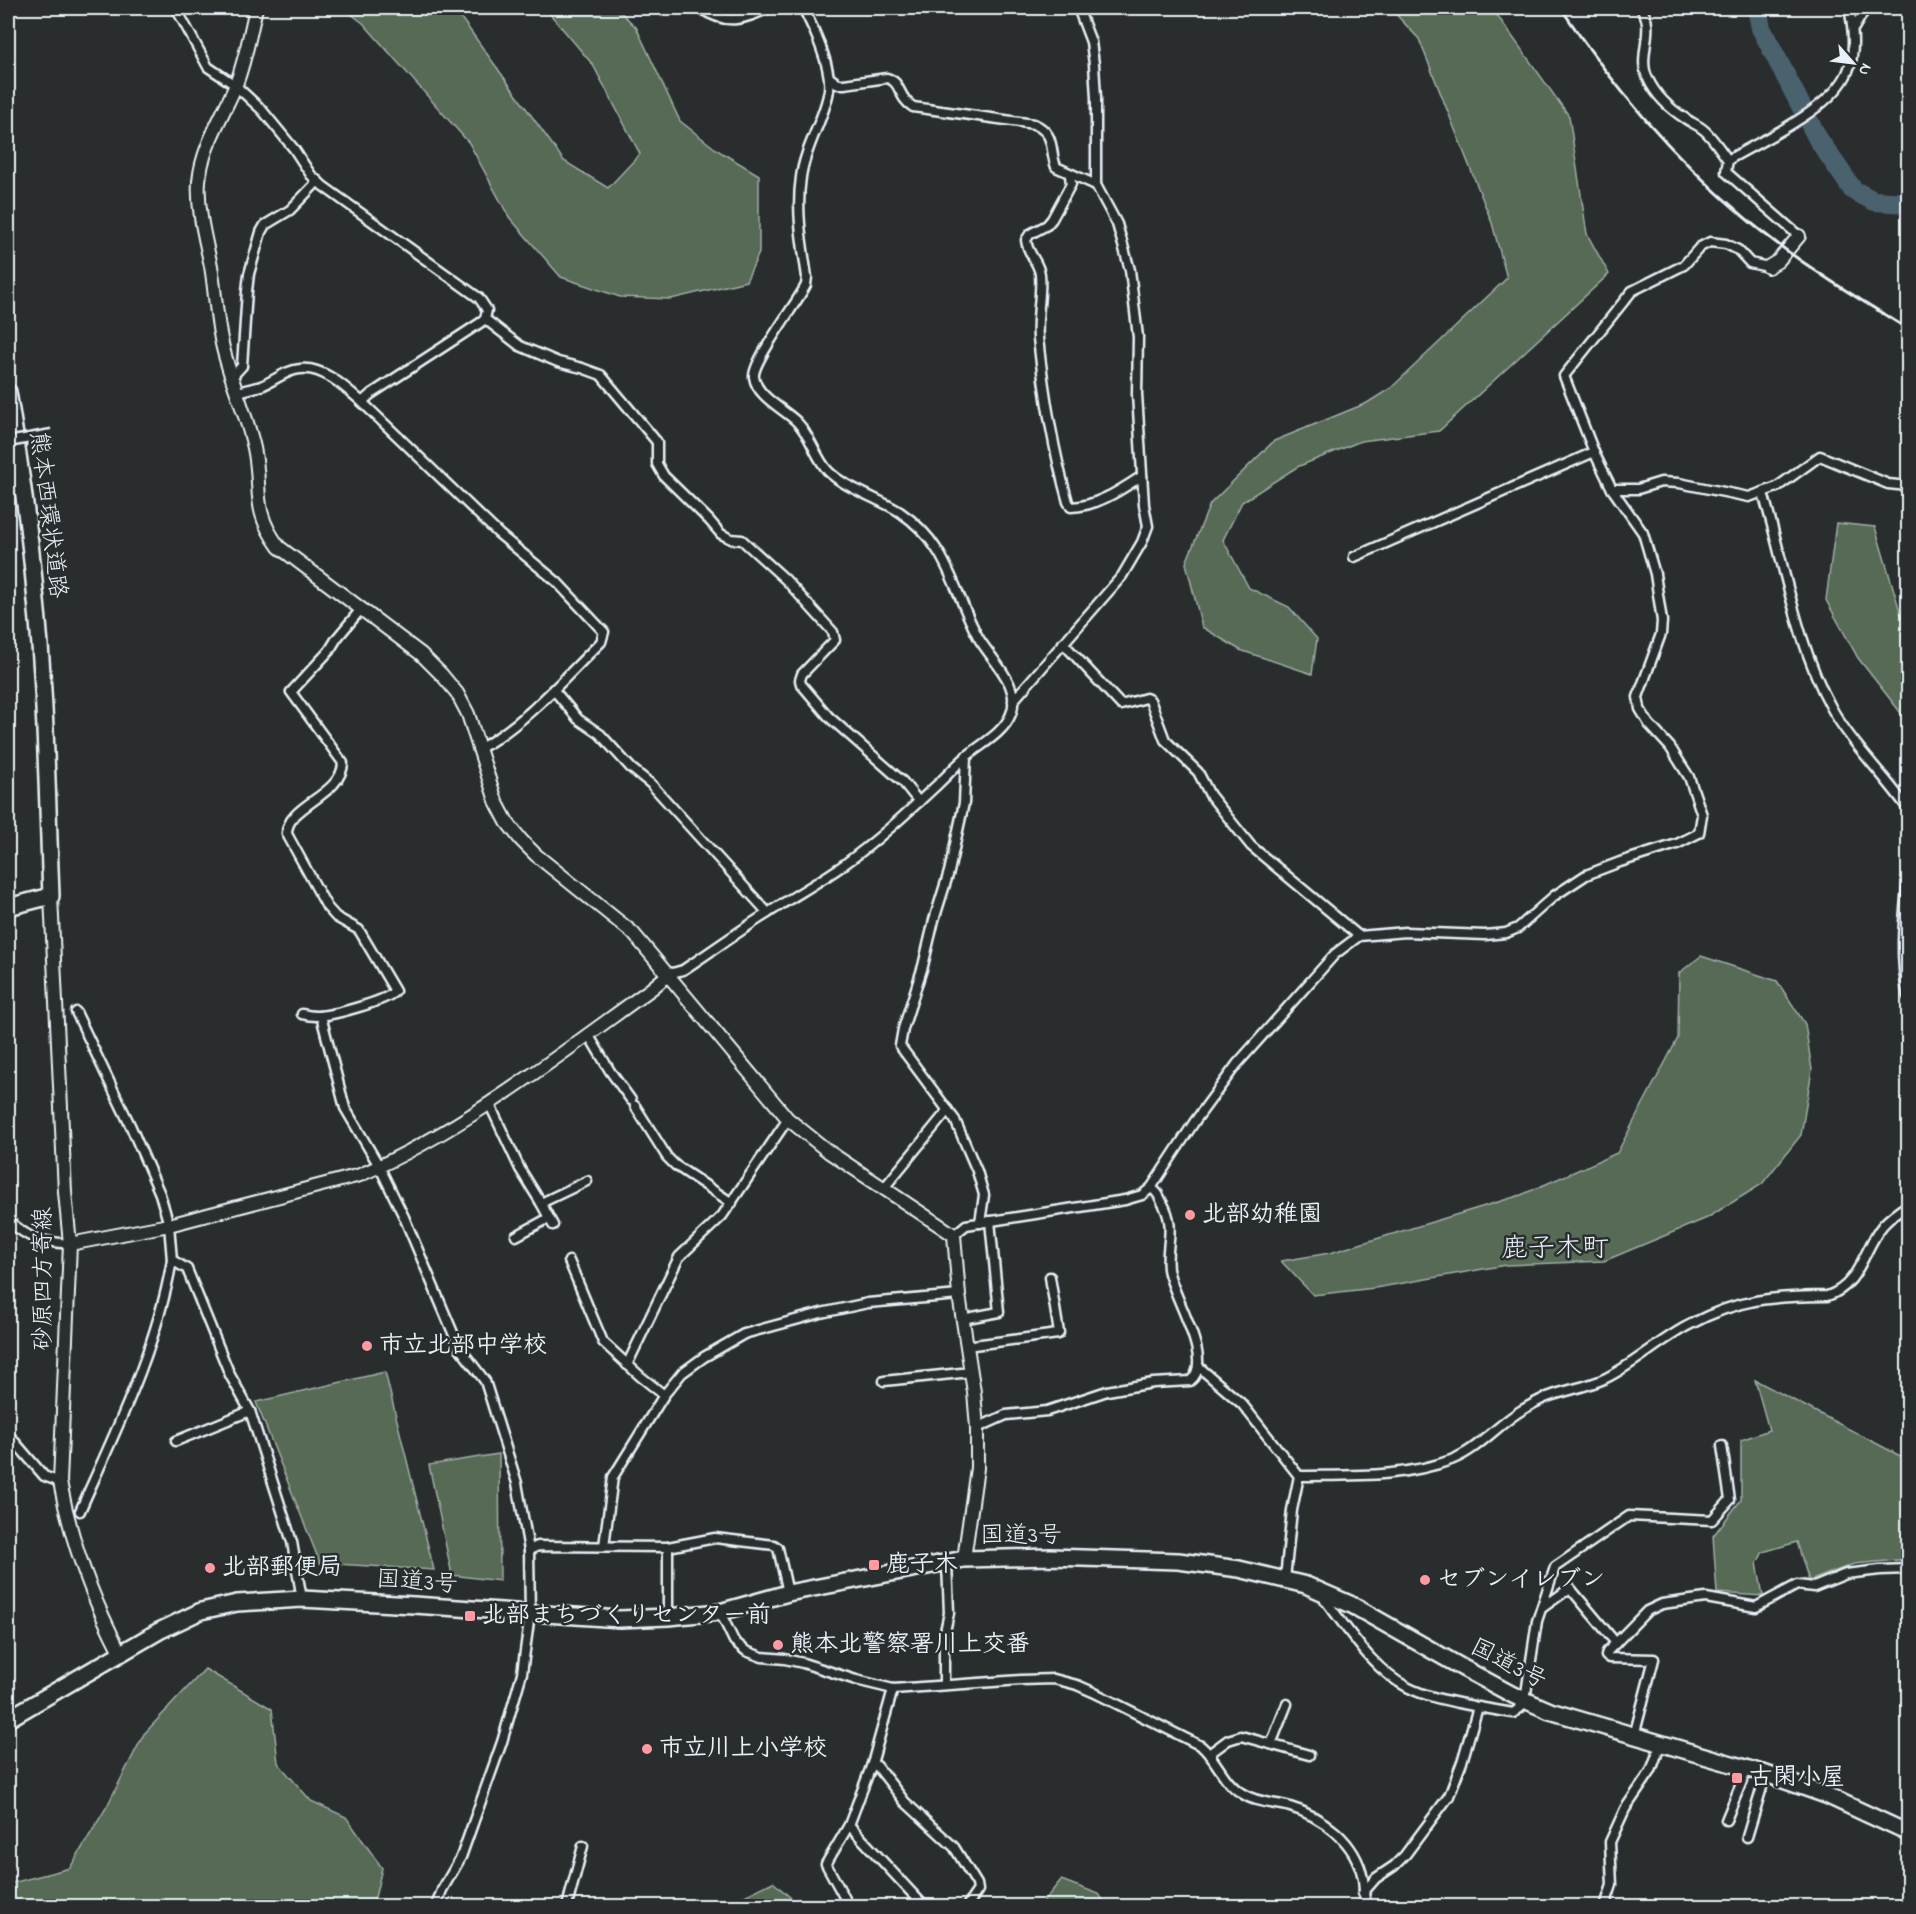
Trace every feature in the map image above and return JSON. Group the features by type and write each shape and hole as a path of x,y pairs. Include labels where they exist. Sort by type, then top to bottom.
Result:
{"highway":[{"name":"熊本西環状道路","path":"8,392 36,592 51,896"},
{"path":"8,907 51,896"},
{"name":"国道3号","path":"8,1719 120,1652 201,1611 237,1603 302,1599 620,1619 668,1617 720,1612 788,1593 964,1559 1050,1557 1178,1561 1239,1569 1285,1579 1327,1594 1352,1605 1525,1700 1571,1718 1766,1774 1826,1795 1908,1833"}],"street":[{"path":"176,8 208,68 235,85 273,122 318,182 478,298 488,309 480,323 362,402"},
{"path":"256,8 235,85 206,151 200,179 199,206 215,288 221,339 254,450 261,517 268,532 279,547 421,654 442,675 468,714 496,801 507,822 521,840 633,933 788,1119 829,1152 954,1235"},
{"path":"700,8 724,20 735,20 747,18 769,8"},
{"path":"8,1220 24,1234 39,1241 70,1244 169,1225 360,1175 432,1140 588,1034 669,974 683,970 842,867 919,802 966,756 1004,726 1011,714 1013,701 1009,683 978,637 952,574 932,541 902,513 842,482 828,472 797,422 763,393 754,379 757,364 806,285 807,277 799,221 801,177 805,156 829,92 830,78 808,17 802,8"},
{"path":"1013,701 1122,576 1142,542 1148,526 1142,476 1137,394 1138,337 1130,270 1117,224 1096,185 1094,64 1091,42 1078,8"},
{"path":"954,1235 966,1226 1125,1200 1151,1188 1195,1120 1237,1064 1335,954 1359,936 1406,932 1485,935 1506,933 1518,928 1554,896 1586,875 1677,844 1699,833 1702,814 1689,777 1670,747 1640,709 1638,697 1661,634 1662,621 1654,574 1643,533 1612,489 1594,452 1564,376 1632,291 1684,265 1700,248 1710,242 1726,244 1738,250 1750,263 1768,267 1778,261 1799,236 1726,172 1728,160 1704,129 1683,117 1655,92 1646,76 1644,62 1648,34 1647,16 1641,8"},
{"path":"1728,160 1829,99 1848,71 1854,28 1849,8"},
{"path":"1854,28 1866,8"},
{"path":"830,78 838,84 887,78 893,80 902,98 913,107 1034,124 1045,129 1050,136 1056,167 1096,185"},
{"path":"1070,175 1071,184 1052,219 1047,225 1030,234 1026,240 1027,249 1040,272 1037,336 1055,455 1071,507 1089,505 1126,487 1142,476"},
{"path":"232,377 242,366 249,274 261,232 265,225 290,210 318,182"},
{"path":"484,319 520,346 558,362 601,375 657,442 657,464 664,476 710,520 721,534 744,542 808,602 833,632 836,640 802,674 801,684 830,717 903,782 919,802"},
{"path":"238,392 262,385 302,368 333,380 362,402 499,534 557,582 602,628 604,636 601,642 553,689 496,739 479,748"},
{"path":"8,442 52,434"},
{"path":"1354,557 1594,452"},
{"path":"1612,489 1638,489 1661,482 1679,483 1749,497 1777,487 1820,456 1888,484 1908,486"},
{"path":"1763,493 1793,603 1819,681 1832,708 1852,739 1894,788 1908,809"},
{"path":"302,1014 321,1016 374,1002 391,996 395,991 359,930 336,917 327,907 287,834 287,826 292,818 328,790 343,771 343,763 291,692 329,651 362,608"},
{"path":"1062,643 1122,705 1146,698 1150,700 1165,740 1198,772 1210,795 1251,846 1359,936"},
{"path":"553,689 578,719 600,734 631,768 651,784 768,913"},
{"path":"962,1318 999,1312 985,1222 984,1195 955,1120 900,1046 949,872 964,802 966,756"},
{"path":"1908,878 1902,937 1908,996"},
{"name":"砂原四方寄線","path":"51,896 65,1192 70,1244 60,1482 67,1520 100,1614 120,1652"},
{"path":"76,1012 160,1194 169,1225 172,1260 166,1294 129,1401 80,1510"},
{"path":"321,1016 345,1108 379,1166 404,1217 459,1347 485,1381 516,1483 529,1550 530,1614 522,1673 502,1742 461,1857 442,1890 436,1906"},
{"path":"588,1034 614,1078 633,1103 667,1157 675,1165 732,1203"},
{"path":"489,1103 520,1169 551,1222 516,1236"},
{"path":"884,1188 948,1110"},
{"path":"627,1365 679,1257 722,1216 788,1119"},
{"path":"541,1203 587,1181"},
{"path":"977,1428 1006,1415 1047,1411 1107,1391 1153,1383 1191,1382 1194,1379 1199,1367 1197,1348 1168,1270 1171,1225 1169,1215 1156,1190 1151,1188"},
{"path":"1299,1476 1369,1476 1417,1469 1453,1459 1479,1444 1519,1412 1543,1398 1603,1379 1690,1324 1733,1305 1784,1296 1833,1294 1849,1284 1882,1226 1908,1205"},
{"path":"954,1235 959,1295 977,1428 977,1468 964,1559"},
{"path":"172,1260 187,1269 230,1375 250,1411 292,1542 302,1599"},
{"path":"569,1261 603,1342 664,1395"},
{"path":"966,1346 1058,1334 1050,1277"},
{"path":"604,1546 613,1477 664,1395 682,1373 704,1357 744,1334 868,1303 959,1295"},
{"path":"1199,1367 1242,1404 1299,1476"},
{"path":"884,1381 971,1372"},
{"path":"176,1441 250,1411"},
{"path":"8,1434 44,1476 60,1482"},
{"path":"1327,1594 1325,1600 1370,1657 1388,1675 1407,1688 1430,1696 1513,1713 1525,1700 1537,1621 1555,1568 1629,1516 1712,1520 1730,1500 1722,1446"},
{"path":"1285,1579 1292,1510 1299,1476"},
{"path":"529,1550 538,1546 668,1547 715,1538 774,1545 778,1548 788,1593"},
{"path":"668,1547 668,1617"},
{"path":"944,1685 944,1636 949,1613 947,1562"},
{"path":"1634,1736 1654,1659 1609,1658 1606,1656 1607,1652 1647,1611 1662,1604 1706,1598 1756,1607 1797,1585 1814,1587 1845,1574 1908,1569"},
{"path":"1542,1608 1570,1588 1616,1643"},
{"path":"720,1612 734,1641 746,1651 762,1657 803,1663 893,1689 1043,1680 1077,1685 1201,1746 1224,1776 1243,1794 1302,1810 1334,1829 1347,1845 1357,1863 1363,1878 1366,1906"},
{"path":"849,1906 826,1864 849,1825 872,1764 893,1689"},
{"path":"1271,1744 1287,1704"},
{"path":"1363,1893 1376,1878 1406,1855 1449,1796 1478,1707"},
{"path":"1209,1754 1228,1740 1241,1736 1309,1755"},
{"path":"1605,1906 1612,1885 1610,1842 1625,1809 1651,1771 1660,1743"},
{"path":"872,1764 877,1766 905,1802 954,1847 977,1884 978,1890 967,1906"},
{"path":"1726,1820 1747,1769"},
{"path":"1747,1837 1766,1774"},
{"path":"849,1825 924,1906"},
{"path":"567,1906 583,1846"}],"green space":[{"path":"343,8 454,8 564,161 608,188 640,154 593,65 545,8 616,8 636,27 680,121 717,150 759,175 759,253 746,281 671,299 620,297 561,277 509,217 469,143 363,23"},
{"path":"1390,8 1492,8 1569,116 1587,234 1609,274 1439,431 1361,441 1297,467 1242,502 1223,540 1249,588 1289,607 1317,639 1312,674 1240,650 1202,627 1186,563 1210,504 1274,441 1367,403 1391,388 1507,278 1492,223 1419,39"},
{"path":"1836,523 1875,527 1908,638 1908,722 1858,658 1826,600"},
{"path":"1701,956 1777,981 1805,1024 1812,1070 1801,1135 1762,1184 1707,1218 1604,1261 1506,1265 1375,1288 1313,1295 1281,1261 1330,1253 1521,1195 1617,1153 1678,1038 1679,973"},
{"path":"385,1372 434,1570 320,1563 256,1402"},
{"path":"1755,1380 1908,1460 1908,1559 1854,1564 1809,1581 1797,1542 1763,1552 1757,1563 1763,1596 1717,1593 1713,1536 1741,1500 1741,1440 1769,1430"},
{"path":"499,1454 500,1581 452,1575 429,1465"},
{"path":"205,1669 272,1709 278,1763 311,1801 346,1817 382,1868 373,1906 221,1906 215,1902 207,1906 8,1906 8,1884 70,1868 106,1808 144,1734"},
{"path":"1061,1880 1099,1894 1107,1906 1040,1906"},
{"path":"773,1882 800,1906 724,1906"}],"waterway":[{"path":"1757,8 1761,28 1818,139 1853,190 1874,201 1908,203"}],"railway":[{"path":"1561,8 1622,92 1668,144 1717,193 1762,232 1803,262 1908,329"}],"place":[{"name":"北部幼稚園","path":"1190,1215"},
{"name":"市立北部中学校","path":"367,1346"},
{"name":"鹿子木","path":"874,1565"},
{"name":"北部郵便局","path":"210,1568"},
{"name":"セブンイレブン","path":"1425,1580"},
{"name":"北部まちづくりセンター前","path":"470,1616"},
{"name":"熊本北警察署川上交番","path":"778,1645"},
{"name":"市立川上小学校","path":"647,1749"},
{"name":"古閑小屋","path":"1737,1778"}],"district":[{"name":"鹿子木町","path":"1555,1249"}]}
